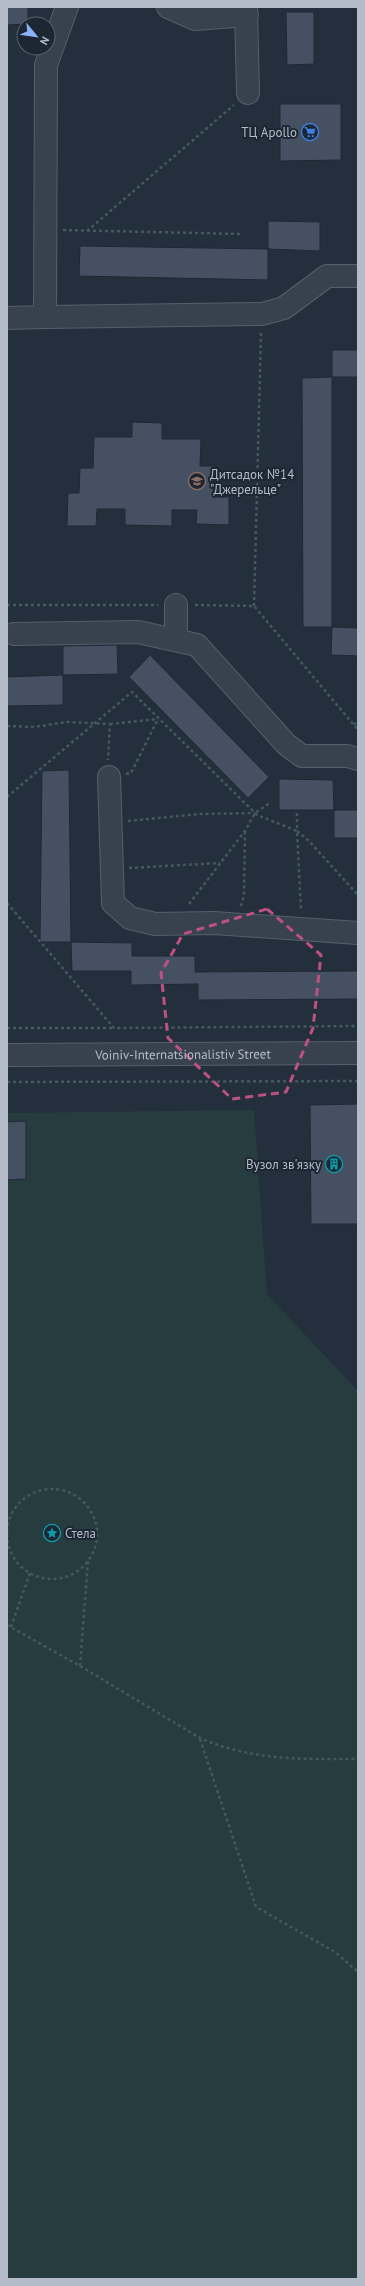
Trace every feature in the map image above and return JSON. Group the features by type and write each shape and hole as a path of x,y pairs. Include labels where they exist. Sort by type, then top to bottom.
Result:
{"street":[{"path":"45,317 46,65 67,7"},
{"path":"168,7 195,19 247,11 248,93"},
{"path":"7,318 262,314 284,308 327,276 358,276"},
{"path":"176,605 176,640"},
{"path":"14,634 138,632 197,645 287,745 302,756 347,756 358,759"},
{"path":"109,777 113,903 130,918 155,924 235,925 358,933"},
{"name":"Voiniv-Internatsionalistiv Street","path":"7,1055 358,1053"}],"path":[{"path":"87,231 248,93"},
{"path":"46,230 240,234"},
{"path":"254,606 262,314"},
{"path":"7,797 132,692 255,813 297,831 308,840 358,895"},
{"path":"110,724 107,756 109,777 130,774 158,719"},
{"path":"7,726 34,727 67,722 110,724 158,719"},
{"path":"354,725 358,720"},
{"path":"177,924 194,897 245,831 255,813 270,803"},
{"path":"110,824 139,819 170,818 199,814 255,813"},
{"path":"297,813 302,929"},
{"path":"235,925 244,895 245,831"},
{"path":"111,869 221,864"},
{"path":"7,903 114,1028"},
{"path":"7,1028 358,1026"},
{"path":"7,1082 358,1081"},
{"path":"51,1489 65,1491 78,1497 88,1507 95,1520 97,1534 95,1548 88,1560 78,1571 65,1577 50,1579 30,1573 22,1567 12,1555 8,1540 8,1525 13,1511 23,1499 37,1492 51,1489"},
{"path":"80,1666 88,1560"},
{"path":"11,1627 30,1573"},
{"path":"7,1625 80,1666 200,1738 218,1746 250,1755 293,1758 358,1759"},
{"path":"200,1738 256,1907 335,1952 358,1972"}],"highlighted area":[{"path":"267,909 321,955 313,1028 286,1092 232,1099 168,1038 161,973 183,934"}],"green space":[{"path":"254,1110 267,1294 358,1391 358,2279 7,2279 7,1113"}],"building":[{"path":"7,7 28,7 28,16 16,16 16,25 7,25"},
{"path":"286,12 314,12 314,64 287,65"},
{"name":"ТЦ Apollo","path":"280,104 341,104 341,160 280,161"},
{"path":"268,221 320,222 320,251 268,249"},
{"path":"80,246 268,249 268,280 79,276"},
{"path":"332,350 358,350 358,377 332,377"},
{"path":"332,377 332,627 303,627 302,378"},
{"name":"Дитсадок №14 \"Джерельце\"","path":"132,422 162,423 162,439 201,439 200,466 214,466 213,497 229,497 229,525 196,524 197,510 172,510 172,526 125,525 125,509 97,509 96,526 67,526 68,493 79,493 80,468 93,468 94,437 132,437"},
{"path":"332,627 358,628 358,656 331,655"},
{"path":"117,645 118,674 63,675 63,646"},
{"path":"150,655 269,777 248,798 129,677"},
{"path":"63,675 63,705 7,706 7,677"},
{"path":"69,770 71,942 40,942 42,771"},
{"path":"279,779 333,780 334,810 279,810"},
{"path":"334,810 358,810 358,838 334,838"},
{"path":"71,942 132,943 132,956 195,956 195,972 358,971 358,999 198,1000 198,984 131,985 131,971 72,971"},
{"name":"Вузол зв'язку","path":"358,1104 358,1224 311,1224 310,1105"},
{"path":"26,1121 26,1179 7,1180 7,1122"}],"place":[{"name":"ТЦ Apollo","path":"310,132"},
{"name":"Дитсадок №14 \"Джерельце\"","path":"197,481"},
{"name":"Вузол зв'язку","path":"334,1164"},
{"name":"Стела","path":"52,1533"}]}
